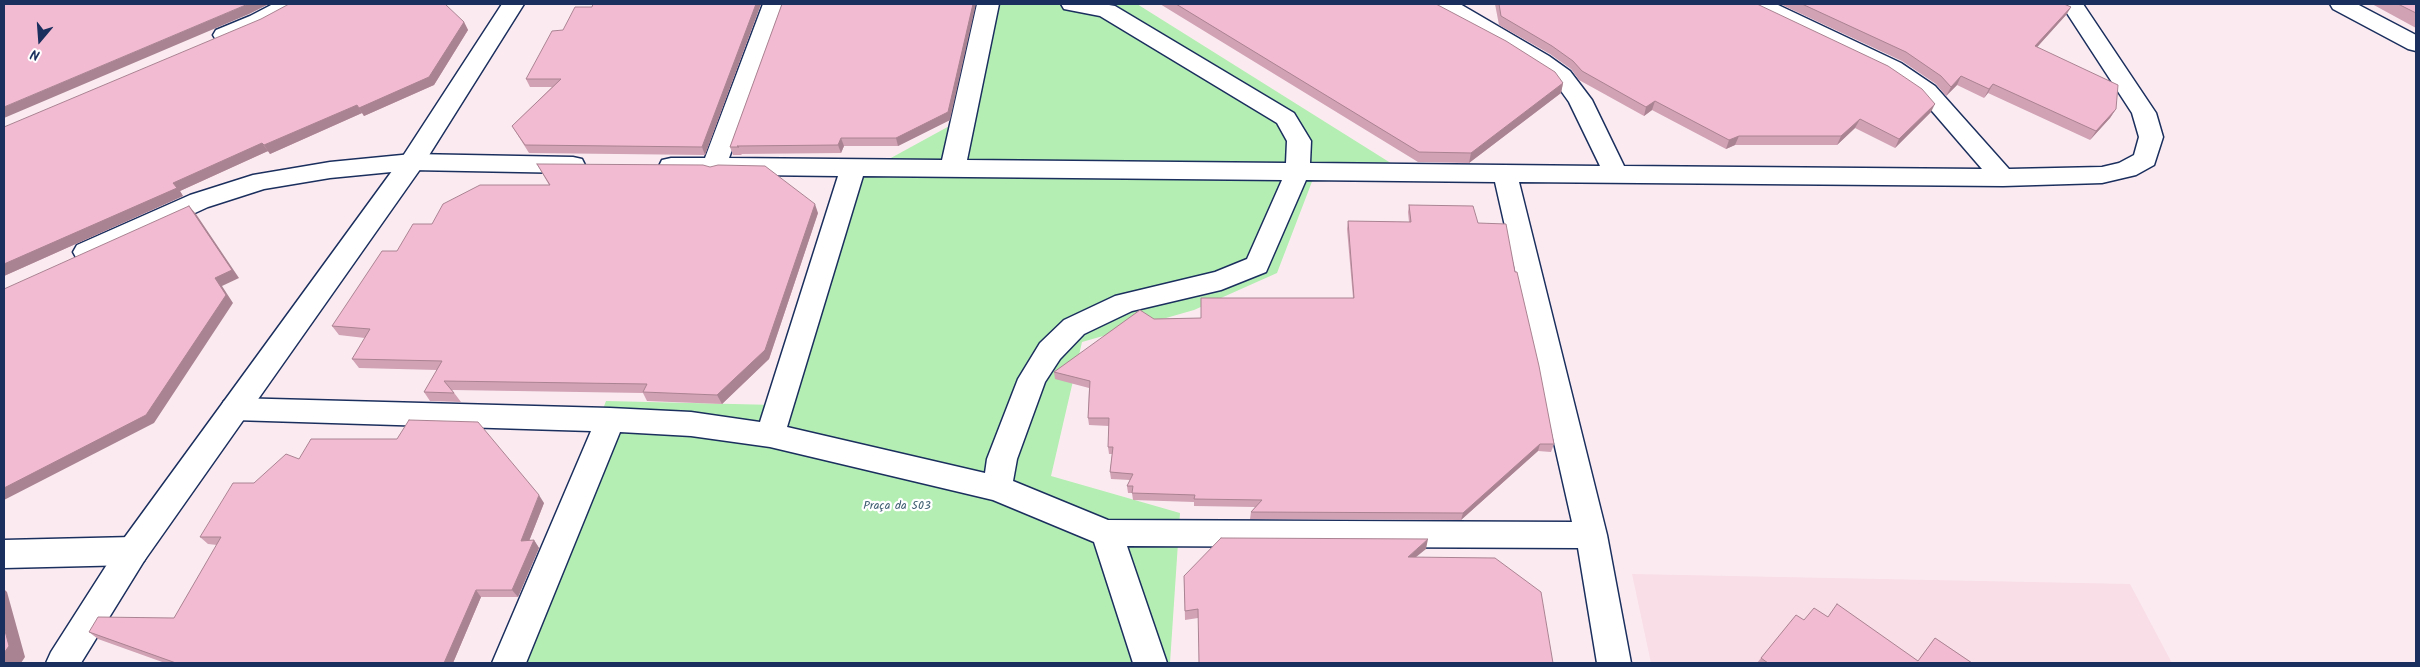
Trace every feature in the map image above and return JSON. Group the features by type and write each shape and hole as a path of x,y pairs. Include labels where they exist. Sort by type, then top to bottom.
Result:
{"street":[{"path":"204,44 258,21 288,4"},
{"path":"63,663 133,551 412,162 513,4"},
{"path":"714,167 774,4"},
{"path":"953,168 988,4"},
{"path":"997,488 1002,460 1032,379 1050,351 1074,326 1125,303 1221,280 1257,265 1298,171 1299,141 1286,118 1107,11 1072,4"},
{"path":"1445,4 1541,61 1562,76 1580,100 1616,174"},
{"path":"1759,4 1893,68 1927,91 2003,178"},
{"path":"646,166 2003,178 2102,175 2127,169 2145,159 2151,137 2144,113 2072,4"},
{"path":"2341,4 2416,44"},
{"path":"66,261 200,201 262,181 330,170 412,162 597,165"},
{"path":"770,435 853,168"},
{"path":"1505,173 1591,535 1614,663"},
{"path":"234,409 610,420 691,424 770,435 997,488 1108,533 1591,535"},
{"path":"509,663 610,420"},
{"path":"1108,533 1150,663"},
{"path":"4,554 133,551"}],"shaded area":[{"path":"1632,574 2130,584 2172,663 1651,663"}],"green space":[{"name":"Praça da 503","path":"990,4 1137,4 1421,182 1313,179 1277,273 1194,310 1082,342 1051,476 1180,513 1170,663 506,663 606,401 776,405 847,182 964,118"}],"building":[{"path":"4,4 248,4 4,107"},
{"path":"289,4 445,4 464,22 429,77 359,108 357,105 264,145 262,143 173,183 177,188 4,264 4,127 261,19"},
{"path":"593,4 756,4 702,147 525,145 512,126 561,79 526,79 552,31 563,30 575,7 592,7"},
{"path":"782,4 973,4 948,112 896,138 841,138 838,145 730,147"},
{"path":"1176,4 1436,4 1506,41 1555,72 1563,83 1471,153 1419,152"},
{"path":"1499,4 1757,4 1888,66 1922,89 1935,104 1899,139 1860,119 1841,136 1739,136 1729,140 1655,101 1646,107 1582,71 1573,61 1552,46 1501,16"},
{"path":"1802,4 2064,4 2071,7 2035,46 2118,85 2116,109 2096,131 1993,84 1989,89 1961,76 1951,87 1941,76 1906,52"},
{"path":"2398,4 2416,4 2416,13"},
{"path":"537,164 765,166 815,204 765,350 717,395 643,392 647,384 444,381 454,393 424,392 442,361 352,359 370,329 332,326 382,251 397,251 413,224 432,224 443,204 480,185 550,185"},
{"path":"1409,205 1473,206 1478,223 1506,224 1515,272 1517,272 1539,366 1554,444 1540,444 1463,513 1251,512 1262,500 1194,499 1195,495 1132,493 1133,486 1127,486 1133,474 1110,472 1113,447 1108,447 1109,418 1088,418 1090,381 1054,372 1140,310 1154,319 1201,318 1201,298 1354,298 1348,221 1411,222"},
{"path":"189,206 232,270 215,278 226,295 146,415 4,488 4,289"},
{"path":"409,420 478,422 539,495 521,541 534,540 512,590 476,590 444,663 176,663 89,632 98,617 174,618 221,537 200,537 233,483 254,483 286,454 299,459 311,439 397,439"},
{"path":"1221,538 1428,539 1408,557 1495,558 1541,592 1553,663 1199,663 1198,609 1185,611 1184,576"},
{"path":"1837,604 1918,661 1935,638 1972,663 1768,663 1761,658 1796,615 1804,620 1814,608 1828,617"},
{"path":"4,627 9,646 4,653"}]}
